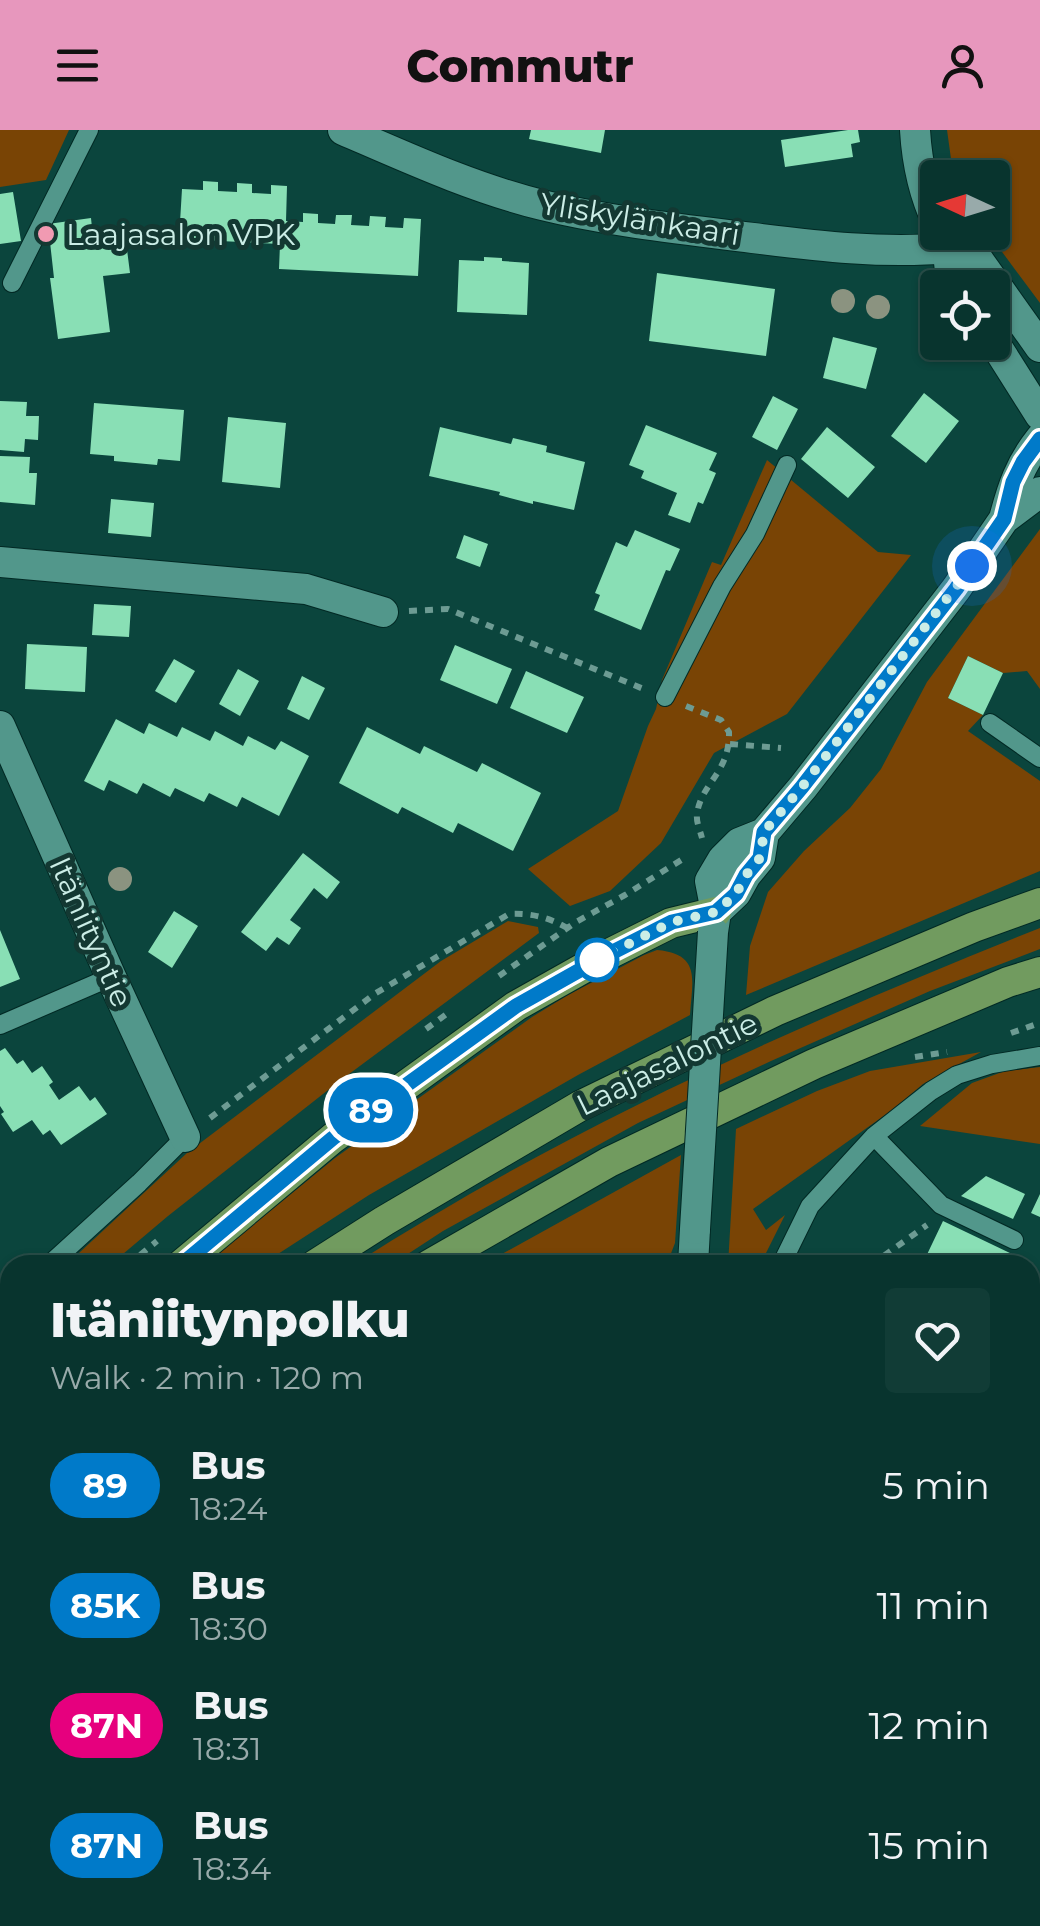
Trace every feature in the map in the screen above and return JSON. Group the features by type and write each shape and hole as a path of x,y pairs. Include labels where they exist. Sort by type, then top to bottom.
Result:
{"main road":[{"name":"Laajasalontie","path":"330,1255 580,1106 776,1011 974,927 1040,904"},
{"path":"193,1255 333,1138 516,1006 672,922 714,922"},
{"name":"Laajasalontie","path":"446,1255 609,1162 814,1064 1040,972"}],"street":[{"name":"Yliskylänkaari","path":"343,130 449,176 543,206 686,230 830,247 910,252 920,247"},
{"path":"915,130 920,175"},
{"path":"965,250 979,260 1040,347"},
{"path":"1005,360 1040,415"},
{"path":"1004,519 1013,482 1040,439"},
{"path":"694,1255 714,922 760,858 764,832 956,589 1004,519 1040,492"},
{"path":"0,562 306,589 383,612"},
{"name":"Itäniityntie","path":"0,726 185,1136"}],"lane":[{"path":"12,283 88,130"},
{"path":"665,697 722,586 755,534 787,465"},
{"path":"990,724 1040,758"},
{"path":"0,1025 111,977"},
{"path":"786,1255 810,1206 874,1136 931,1091 957,1075 1040,1056"},
{"path":"60,1255 185,1136"},
{"path":"874,1136 941,1205 1014,1240"}],"path":[{"path":"383,612 448,610 720,720 730,732 730,744 726,762 701,801 696,818 704,845"},
{"path":"730,744 781,748"},
{"path":"185,1136 376,994 510,914 529,913 567,928"},
{"path":"885,1255 949,1209"}],"shaded area":[{"path":"0,130 69,130 46,180 0,187"},
{"path":"947,130 1040,130 1040,303 1001,250 1010,250 1010,160 951,160"},
{"path":"767,460 878,552 911,555 787,714 714,753 661,843 610,891 570,906 528,869 618,811 656,709 662,680 712,562 721,565"},
{"path":"1040,529 1040,689 1027,671 1003,673 968,656 948,698 983,715 968,731 1040,781 1040,871 746,995 750,946 768,892 850,808 881,769 927,682"},
{"path":"508,921 538,927 539,933 337,1083 122,1255 77,1255 187,1153 441,961"},
{"path":"1040,928 1040,949 930,991 638,1123 406,1255 369,1255 603,1122 863,1001"},
{"path":"657,950 688,963 692,981 690,1015 369,1195 276,1255 216,1255 335,1158 532,1017"},
{"path":"981,1052 923,1084 753,1209 766,1230 785,1215 765,1255 729,1255 736,1129 870,1071"},
{"path":"1040,1067 1040,1144 920,1126 972,1083 1005,1071"},
{"path":"681,1155 675,1243 670,1255 500,1255"}],"building":[{"path":"531,130 605,130 601,153 529,139"},
{"path":"858,130 860,142 851,144 853,157 785,167 781,140"},
{"path":"203,181 218,182 218,191 237,192 237,183 252,184 252,193 271,194 271,185 287,186 286,221 303,222 303,213 318,214 318,223 335,224 336,215 352,215 351,225 369,226 370,216 386,217 385,227 403,228 404,218 421,219 418,276 279,269 280,244 179,239 182,189 203,190"},
{"path":"13,192 21,241 0,244 0,194"},
{"path":"91,218 93,238 125,234 130,273 103,276 110,332 58,339 48,224"},
{"path":"484,257 529,263 527,315 457,312 459,260 484,261"},
{"path":"657,273 775,289 766,356 649,341"},
{"path":"833,337 877,348 866,389 823,378"},
{"path":"924,393 959,421 926,463 891,436"},
{"path":"773,396 798,409 777,450 752,437"},
{"path":"0,401 27,402 26,416 39,416 38,440 25,439 24,452 0,450"},
{"path":"94,403 184,410 180,461 158,459 157,465 114,461 114,456 90,454"},
{"path":"228,417 286,423 280,488 222,482"},
{"path":"646,425 717,453 709,470 716,473 690,523 668,515 677,493 641,478 644,471 629,465"},
{"path":"440,427 511,444 513,438 547,446 546,452 585,462 574,510 533,504 499,495 500,492 429,476"},
{"path":"827,427 875,467 848,498 801,459"},
{"path":"0,456 30,457 29,473 37,473 35,505 0,502"},
{"path":"111,499 154,503 151,537 108,533"},
{"path":"635,530 680,549 670,571 666,570 641,630 594,610 600,595 595,593 616,542 627,547"},
{"path":"464,535 488,544 480,567 456,558"},
{"path":"94,604 131,606 129,637 92,635"},
{"path":"27,644 87,647 85,692 25,689"},
{"path":"455,645 512,669 497,704 440,680"},
{"path":"968,656 1003,673 983,715 948,698"},
{"path":"174,659 195,671 176,703 155,691"},
{"path":"238,669 259,681 240,716 219,704"},
{"path":"526,671 584,697 567,733 510,708"},
{"path":"302,676 325,688 309,720 287,709"},
{"path":"116,719 144,734 149,723 177,737 182,727 210,741 215,731 243,746 248,736 275,750 281,741 309,756 279,816 242,797 237,807 209,793 204,802 175,788 170,797 143,783 137,794 109,780 104,791 84,781"},
{"path":"367,727 420,754 424,746 477,772 482,763 541,793 513,851 458,823 453,833 402,807 398,814 339,783"},
{"path":"303,853 340,882 327,899 314,888 290,920 301,928 289,945 277,937 266,951 241,932"},
{"path":"174,911 198,926 172,968 148,952"},
{"path":"0,930 20,979 0,987"},
{"path":"5,1048 17,1064 23,1060 32,1073 42,1066 59,1100 79,1086 90,1101 95,1097 107,1114 61,1145 50,1130 43,1135 32,1120 13,1132 0,1106 0,1051"},
{"path":"986,1176 1025,1194 1013,1219 961,1196"},
{"path":"1040,1194 1040,1217 1031,1213"},
{"path":"943,1221 1012,1254 1012,1255 927,1255"}],"bus line":[{"name":"89","path":"193,1255 333,1138 516,1006 672,922 716,912 736,894 760,858 764,832 956,589 1004,519 1013,482 1040,439"}],"place":[{"name":"Laajasalon VPK","path":"46,234"}],"route":[{"path":"597,960 672,922 716,912 736,894 760,858 764,832 972,566"}]}
